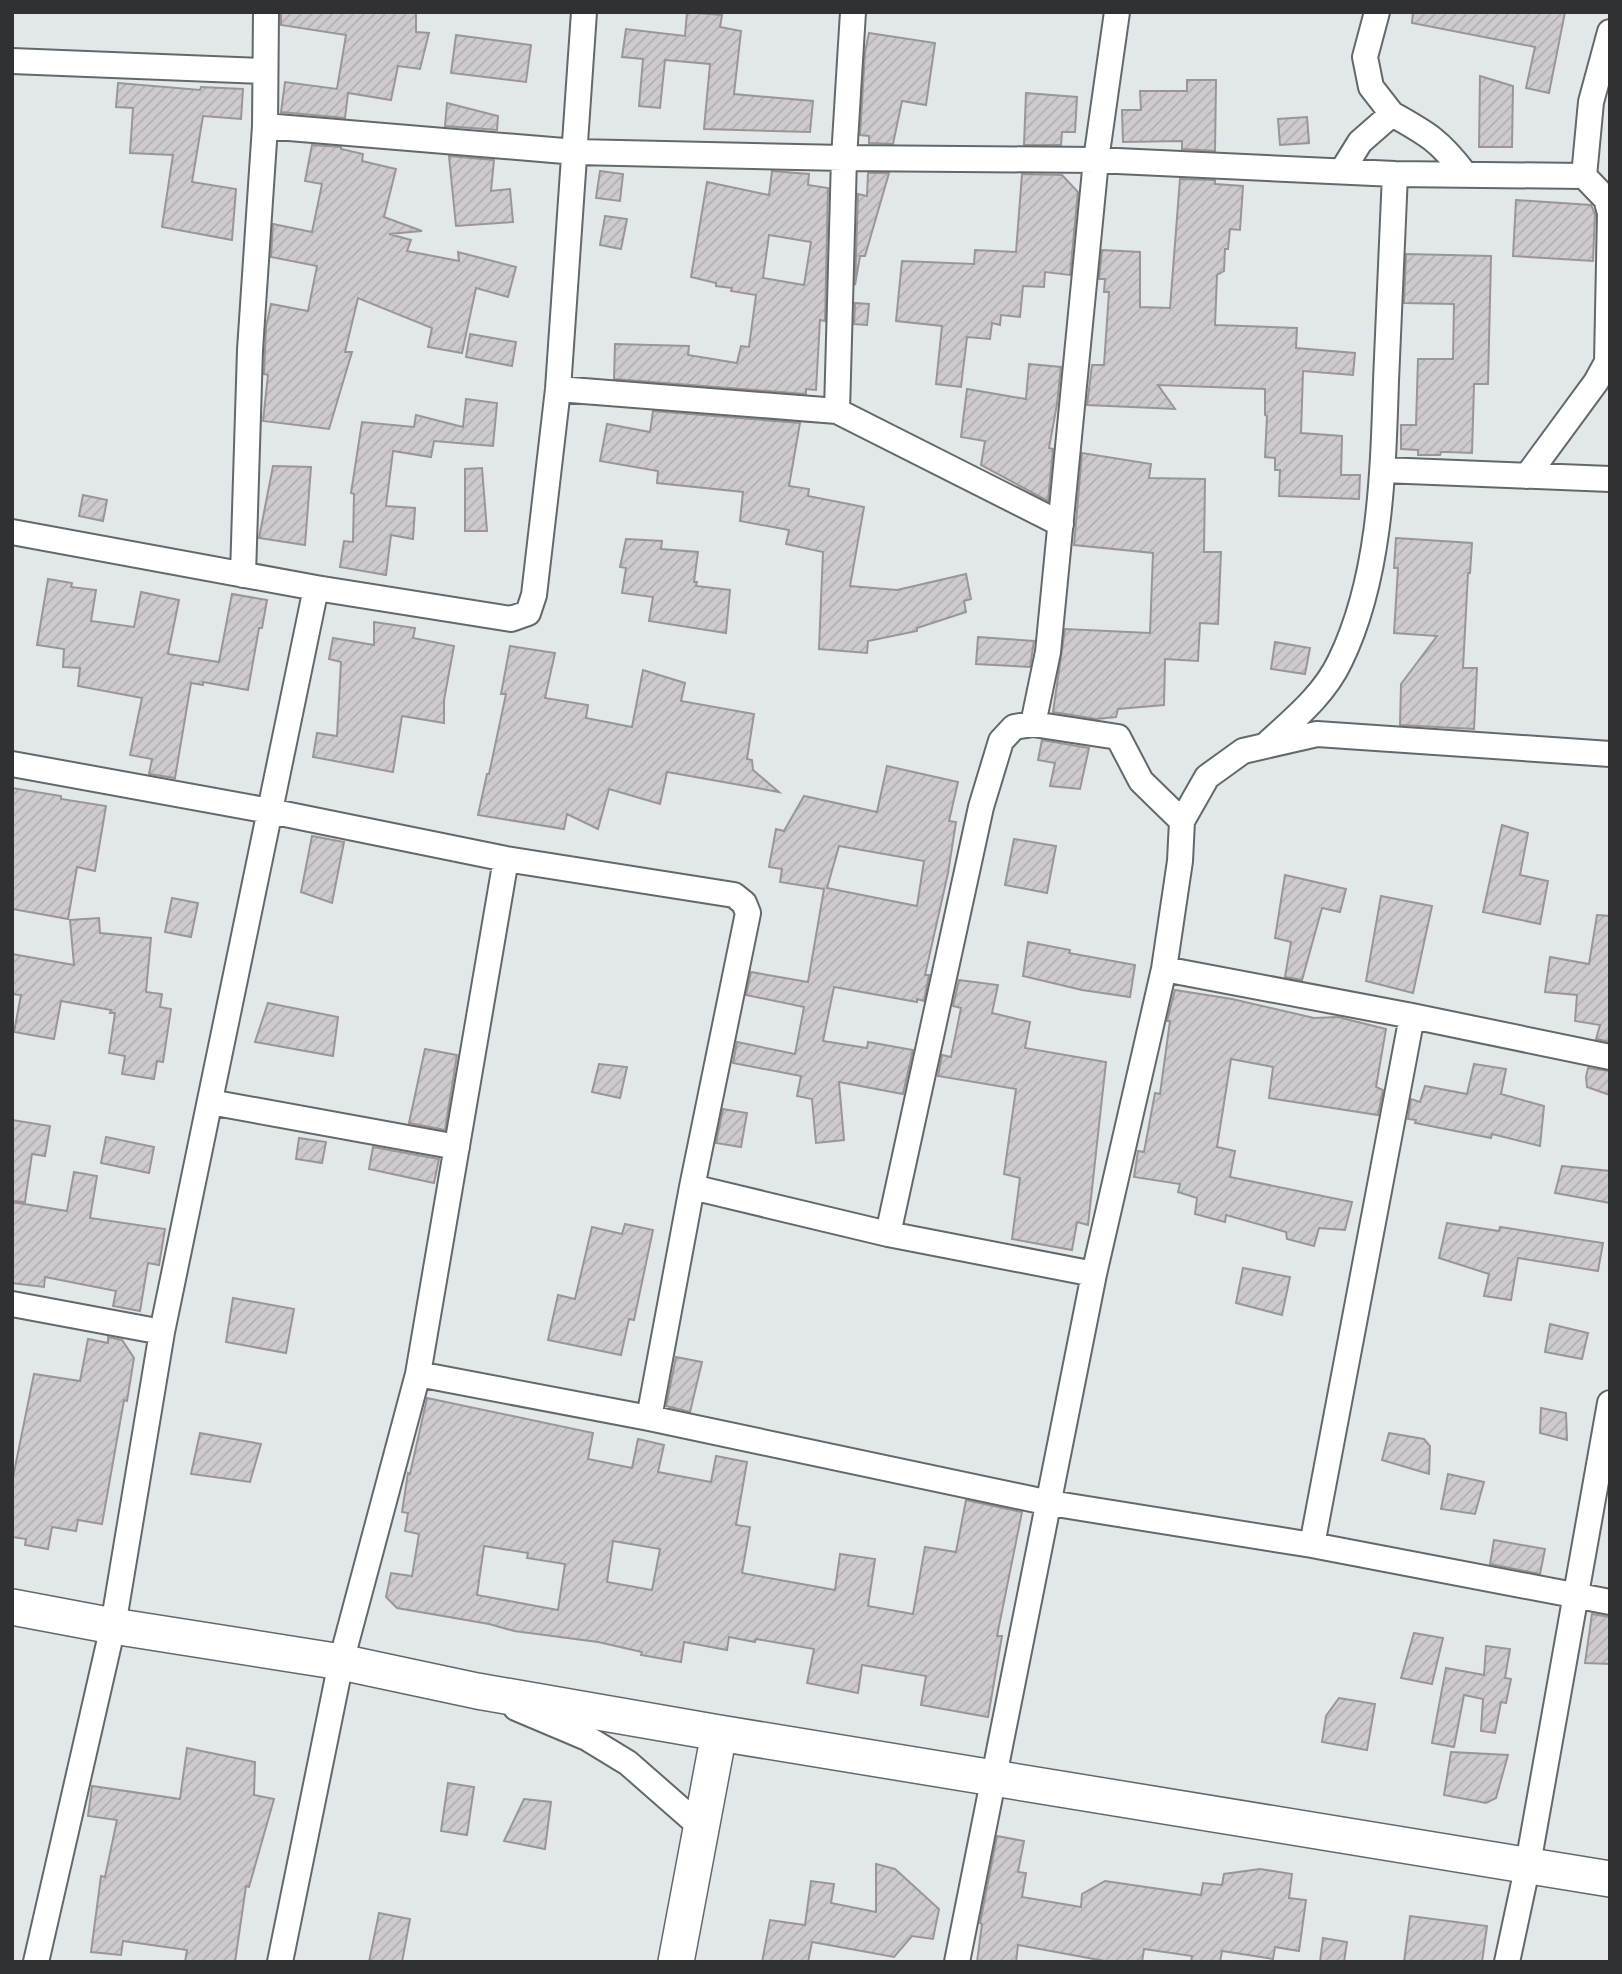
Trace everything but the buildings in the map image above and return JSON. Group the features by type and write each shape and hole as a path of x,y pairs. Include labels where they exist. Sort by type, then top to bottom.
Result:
{"street":[{"path":"243,575 250,350 265,126 266,12"},
{"path":"12,532 316,588 511,620 528,613 534,595 558,389 584,12"},
{"path":"837,411 844,158 853,12"},
{"path":"1033,724 1048,652 1096,160 1117,12"},
{"path":"1377,12 1365,57 1371,87 1392,114 1428,133 1465,174"},
{"path":"1584,176 1600,104 1610,32"},
{"path":"12,61 265,71"},
{"path":"1342,171 1360,142 1392,114"},
{"path":"265,126 576,152 1096,160 1395,174 1584,176 1606,199 1610,213 1608,361 1596,382 1527,476"},
{"path":"1264,747 1315,699 1340,661 1371,564 1383,470 1395,174"},
{"path":"558,389 837,411 1061,524"},
{"path":"1383,470 1610,479"},
{"path":"36,1962 113,1626 162,1332 316,588"},
{"path":"888,1234 981,807 1001,741 1014,727 1033,724 1118,737 1141,781 1182,821"},
{"path":"957,1962 1094,1274 1164,969 1180,861 1182,821 1207,777 1243,751 1317,734 1610,754"},
{"path":"12,764 270,811 506,859 734,895 744,903 748,913 692,1187 649,1418"},
{"path":"280,1962 341,1662 418,1374 506,859"},
{"path":"1164,969 1610,1057"},
{"path":"1312,1545 1412,1016"},
{"path":"210,1102 457,1147"},
{"path":"692,1187 888,1234 1094,1274"},
{"path":"12,1304 162,1332"},
{"path":"418,1374 649,1418 1050,1503 1312,1545 1610,1602"},
{"path":"1507,1962 1528,1864 1610,1403"},
{"path":"12,1607 341,1662 477,1691 719,1733 1610,1879"},
{"path":"477,1691 597,1744 628,1763 701,1827"},
{"path":"676,1962 719,1733"}]}
